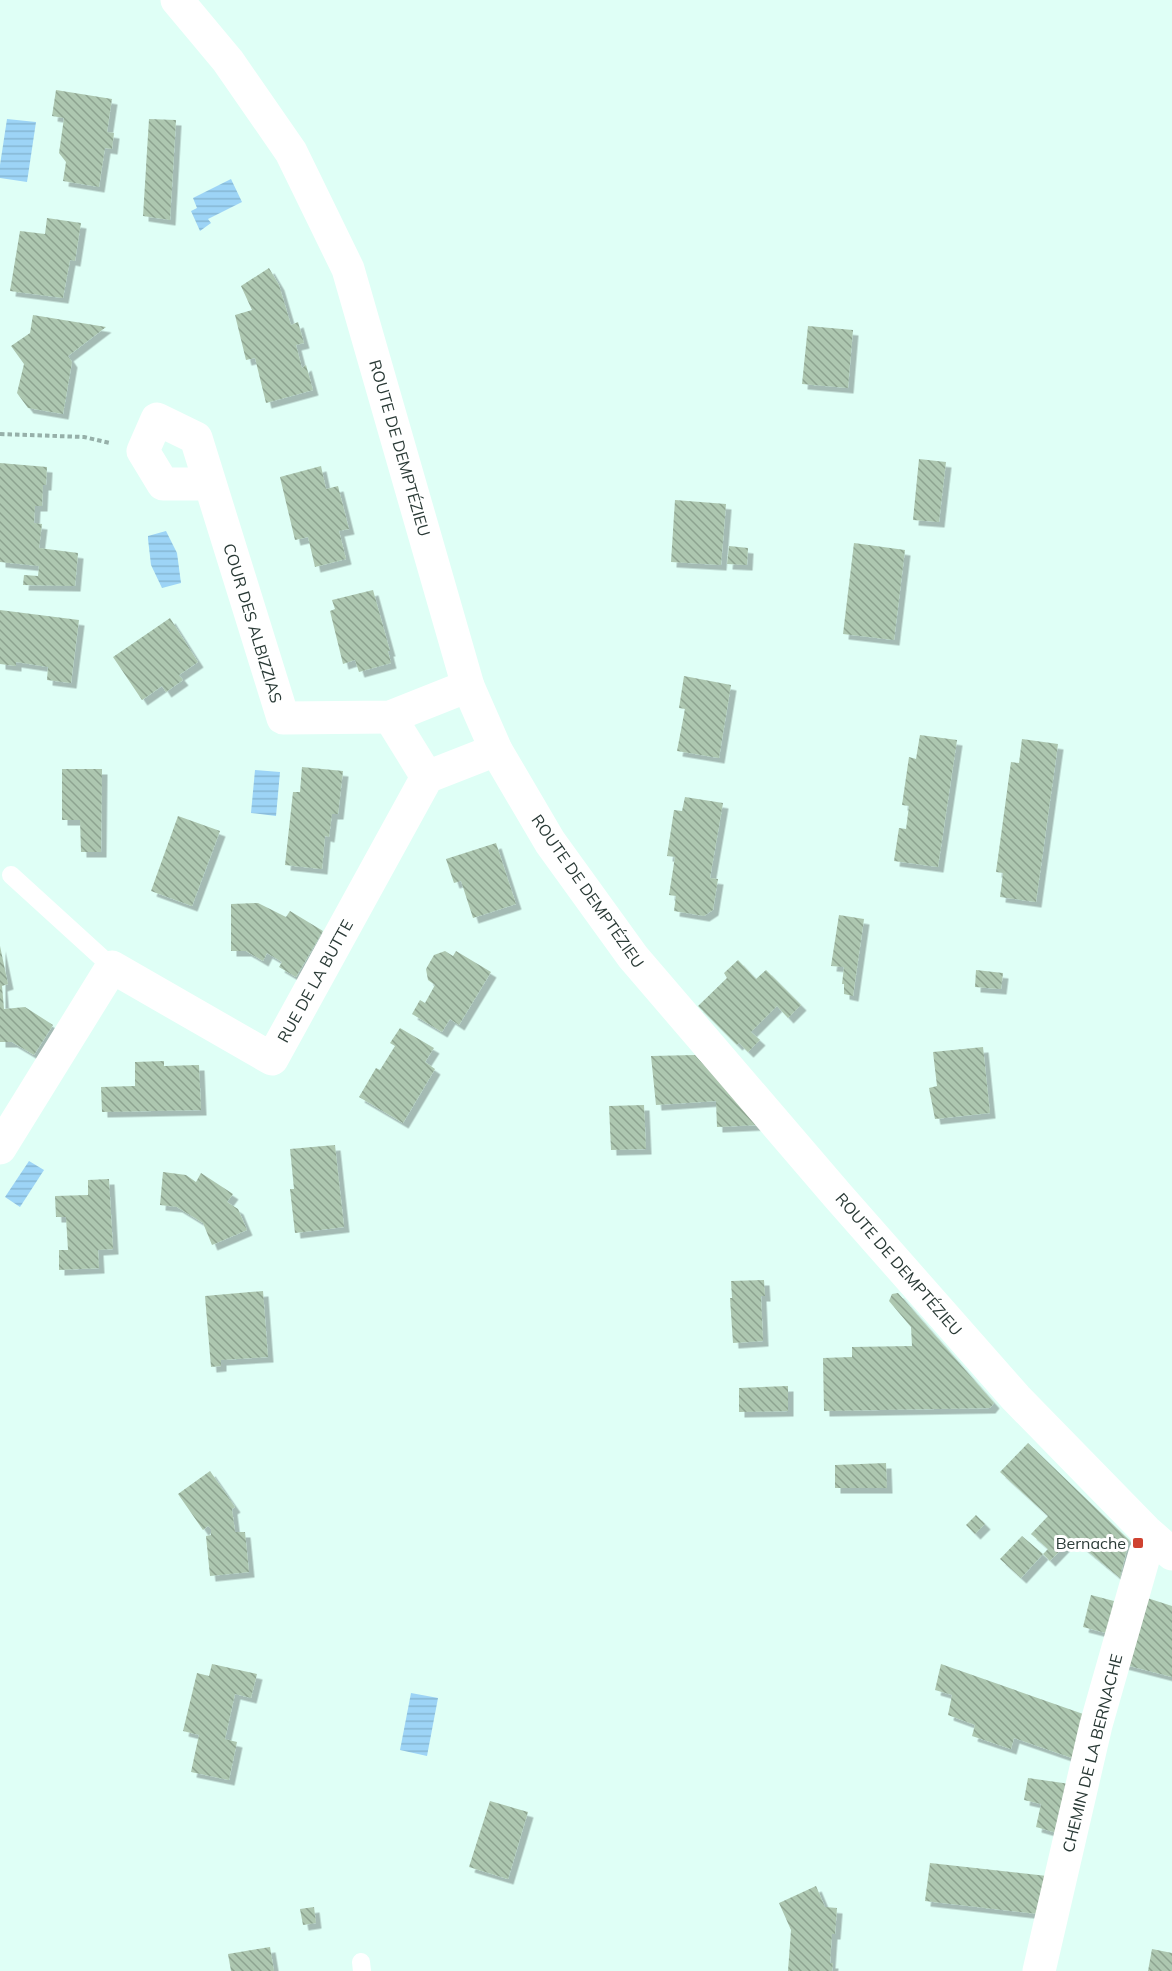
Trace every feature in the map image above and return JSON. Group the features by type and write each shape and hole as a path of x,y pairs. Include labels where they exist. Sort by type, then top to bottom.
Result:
{"street":[{"name":"ROUTE DE DEMPTÉZIEU","path":"177,0 228,61 291,152 348,269 468,686 496,750 550,842 633,957 845,1203 1008,1389 1162,1546"},
{"name":"COUR DES ALBIZZIAS","path":"143,451 156,419 196,438 283,718 390,717 468,686"},
{"path":"143,451 163,484 210,484"},
{"path":"390,717 427,777 496,750"},
{"name":"RUE DE LA BUTTE","path":"112,967 272,1059 427,777"},
{"path":"0,1148 112,967"},
{"name":"CHEMIN DE LA BERNACHE","path":"1039,1971 1096,1725 1146,1553 1162,1546"}],"lane":[{"path":"11,875 112,967"}],"path":[{"path":"0,434 84,437 143,451"}],"water":[{"path":"7,119 36,122 27,182 0,178"},
{"path":"231,179 242,202 208,219 211,223 200,231 191,211 197,208 193,198"},
{"path":"166,531 177,553 181,583 162,588 151,565 148,536"},
{"path":"255,770 280,772 276,816 251,813"},
{"path":"29,1161 44,1170 20,1207 5,1197"},
{"path":"411,1693 438,1698 427,1756 400,1750"}],"building":[{"path":"56,90 112,99 107,132 114,133 112,149 105,148 99,187 63,181 66,162 59,153 64,118 52,116"},
{"path":"149,119 176,120 170,220 143,216"},
{"path":"47,218 81,223 75,261 70,260 63,298 10,291 20,231 45,234"},
{"path":"269,268 279,285 291,325 298,322 304,343 296,345 302,368 306,365 313,390 266,403 255,358 246,360 235,315 252,310 241,286"},
{"path":"33,315 106,327 68,356 72,362 63,414 28,408 17,393 24,364 11,346 30,333"},
{"path":"808,326 853,330 848,388 802,384"},
{"path":"919,459 946,462 939,522 913,520"},
{"path":"0,463 47,467 42,506 35,506 34,523 42,524 39,548 78,553 75,586 23,585 24,575 38,576 39,566 0,562"},
{"path":"321,466 326,489 338,486 349,529 339,531 346,559 315,567 308,537 295,540 280,477"},
{"path":"675,500 726,504 721,565 671,562"},
{"path":"854,543 905,550 894,640 843,634"},
{"path":"729,546 748,548 747,565 727,564"},
{"path":"373,590 390,651 388,651 391,663 359,672 355,660 343,664 330,611 335,609 332,600"},
{"path":"0,610 79,620 71,683 47,680 48,667 16,662 16,666 0,664"},
{"path":"170,618 198,662 179,675 183,680 166,692 162,686 142,700 113,657"},
{"path":"684,676 731,685 719,758 677,751 685,709 679,708"},
{"path":"920,735 957,740 938,867 894,861 899,828 906,829 909,806 902,805 909,757 916,759"},
{"path":"1022,739 1058,744 1036,902 1000,897 1003,873 996,872 1011,762 1019,763"},
{"path":"302,767 343,771 338,814 332,814 329,837 325,836 322,869 285,865 293,792 300,792"},
{"path":"62,769 102,769 101,852 81,852 80,820 62,820"},
{"path":"685,797 723,803 710,878 718,879 713,910 704,916 674,911 676,896 669,895 675,857 667,856 674,810 682,811"},
{"path":"178,816 220,831 192,906 151,891"},
{"path":"496,843 516,904 473,918 461,881 454,883 446,859"},
{"path":"258,903 286,917 290,911 323,931 296,977 279,967 282,962 267,953 263,961 246,951 231,951 231,904"},
{"path":"839,915 864,919 853,996 844,994 844,984 842,984 844,967 831,966"},
{"path":"0,946 8,984 2,986 4,1009 25,1007 53,1025 34,1055 12,1042 0,1042"},
{"path":"445,951 453,956 456,951 491,972 459,1025 450,1019 442,1032 412,1014 420,1000 425,1003 435,985 428,980 426,969 434,955"},
{"path":"738,960 756,979 766,970 801,1005 788,1018 777,1006 751,1032 760,1040 748,1052 739,1043 737,1045 698,1006 727,978 724,973"},
{"path":"976,970 1003,973 1001,989 975,987"},
{"path":"400,1028 434,1048 425,1062 435,1069 403,1123 359,1097 376,1068 380,1070 395,1046 390,1043"},
{"path":"983,1047 990,1113 935,1119 929,1088 937,1086 933,1052"},
{"path":"695,1055 759,1125 717,1127 716,1101 656,1105 651,1056"},
{"path":"164,1061 164,1066 199,1065 201,1110 102,1112 101,1087 135,1086 135,1062"},
{"path":"644,1105 646,1149 611,1150 609,1106"},
{"path":"335,1145 344,1227 295,1233 290,1189 294,1189 290,1149"},
{"path":"163,1172 186,1175 196,1182 201,1173 233,1194 227,1202 238,1209 247,1230 212,1245 203,1223 177,1207 160,1205"},
{"path":"109,1179 113,1249 98,1250 99,1268 59,1270 59,1250 68,1250 66,1217 56,1217 55,1196 88,1195 88,1180"},
{"path":"764,1280 765,1296 761,1296 763,1341 733,1343 731,1281"},
{"path":"263,1291 268,1357 221,1360 221,1366 211,1367 205,1296"},
{"path":"898,1293 994,1403 990,1408 824,1411 823,1358 852,1357 852,1347 912,1346 911,1327 889,1301 892,1294"},
{"path":"788,1386 788,1411 739,1412 739,1388"},
{"path":"1028,1443 1129,1540 1120,1578 1072,1538 1050,1561 1043,1554 1048,1549 1031,1534 1048,1516 1000,1472"},
{"path":"886,1463 887,1488 835,1488 835,1465"},
{"path":"210,1471 235,1507 232,1509 235,1532 245,1532 249,1572 210,1576 206,1536 211,1535 211,1529 208,1526 203,1530 178,1494"},
{"path":"976,1515 985,1524 975,1534 966,1525"},
{"path":"1022,1536 1043,1554 1021,1578 1000,1559"},
{"path":"1091,1595 1114,1601 1106,1633 1083,1627"},
{"path":"1141,1596 1172,1606 1172,1677 1122,1664"},
{"path":"212,1664 257,1674 251,1698 235,1694 225,1739 237,1742 229,1780 191,1772 199,1735 183,1731 197,1673 209,1676"},
{"path":"941,1664 1086,1715 1075,1759 1014,1738 1011,1749 972,1736 975,1725 948,1715 952,1695 935,1690"},
{"path":"1028,1778 1070,1784 1057,1833 1036,1827 1041,1804 1024,1800"},
{"path":"490,1801 528,1812 508,1879 469,1867"},
{"path":"930,1863 1047,1876 1038,1914 925,1901"},
{"path":"816,1886 825,1907 837,1908 835,1934 832,1934 830,1963 833,1963 832,1971 788,1971 791,1930 779,1903"},
{"path":"314,1907 316,1923 303,1925 300,1909"},
{"path":"270,1947 274,1971 231,1971 228,1954"},
{"path":"1152,1949 1172,1953 1172,1971 1148,1971"}],"place":[{"name":"Bernache","path":"1138,1543"}]}
